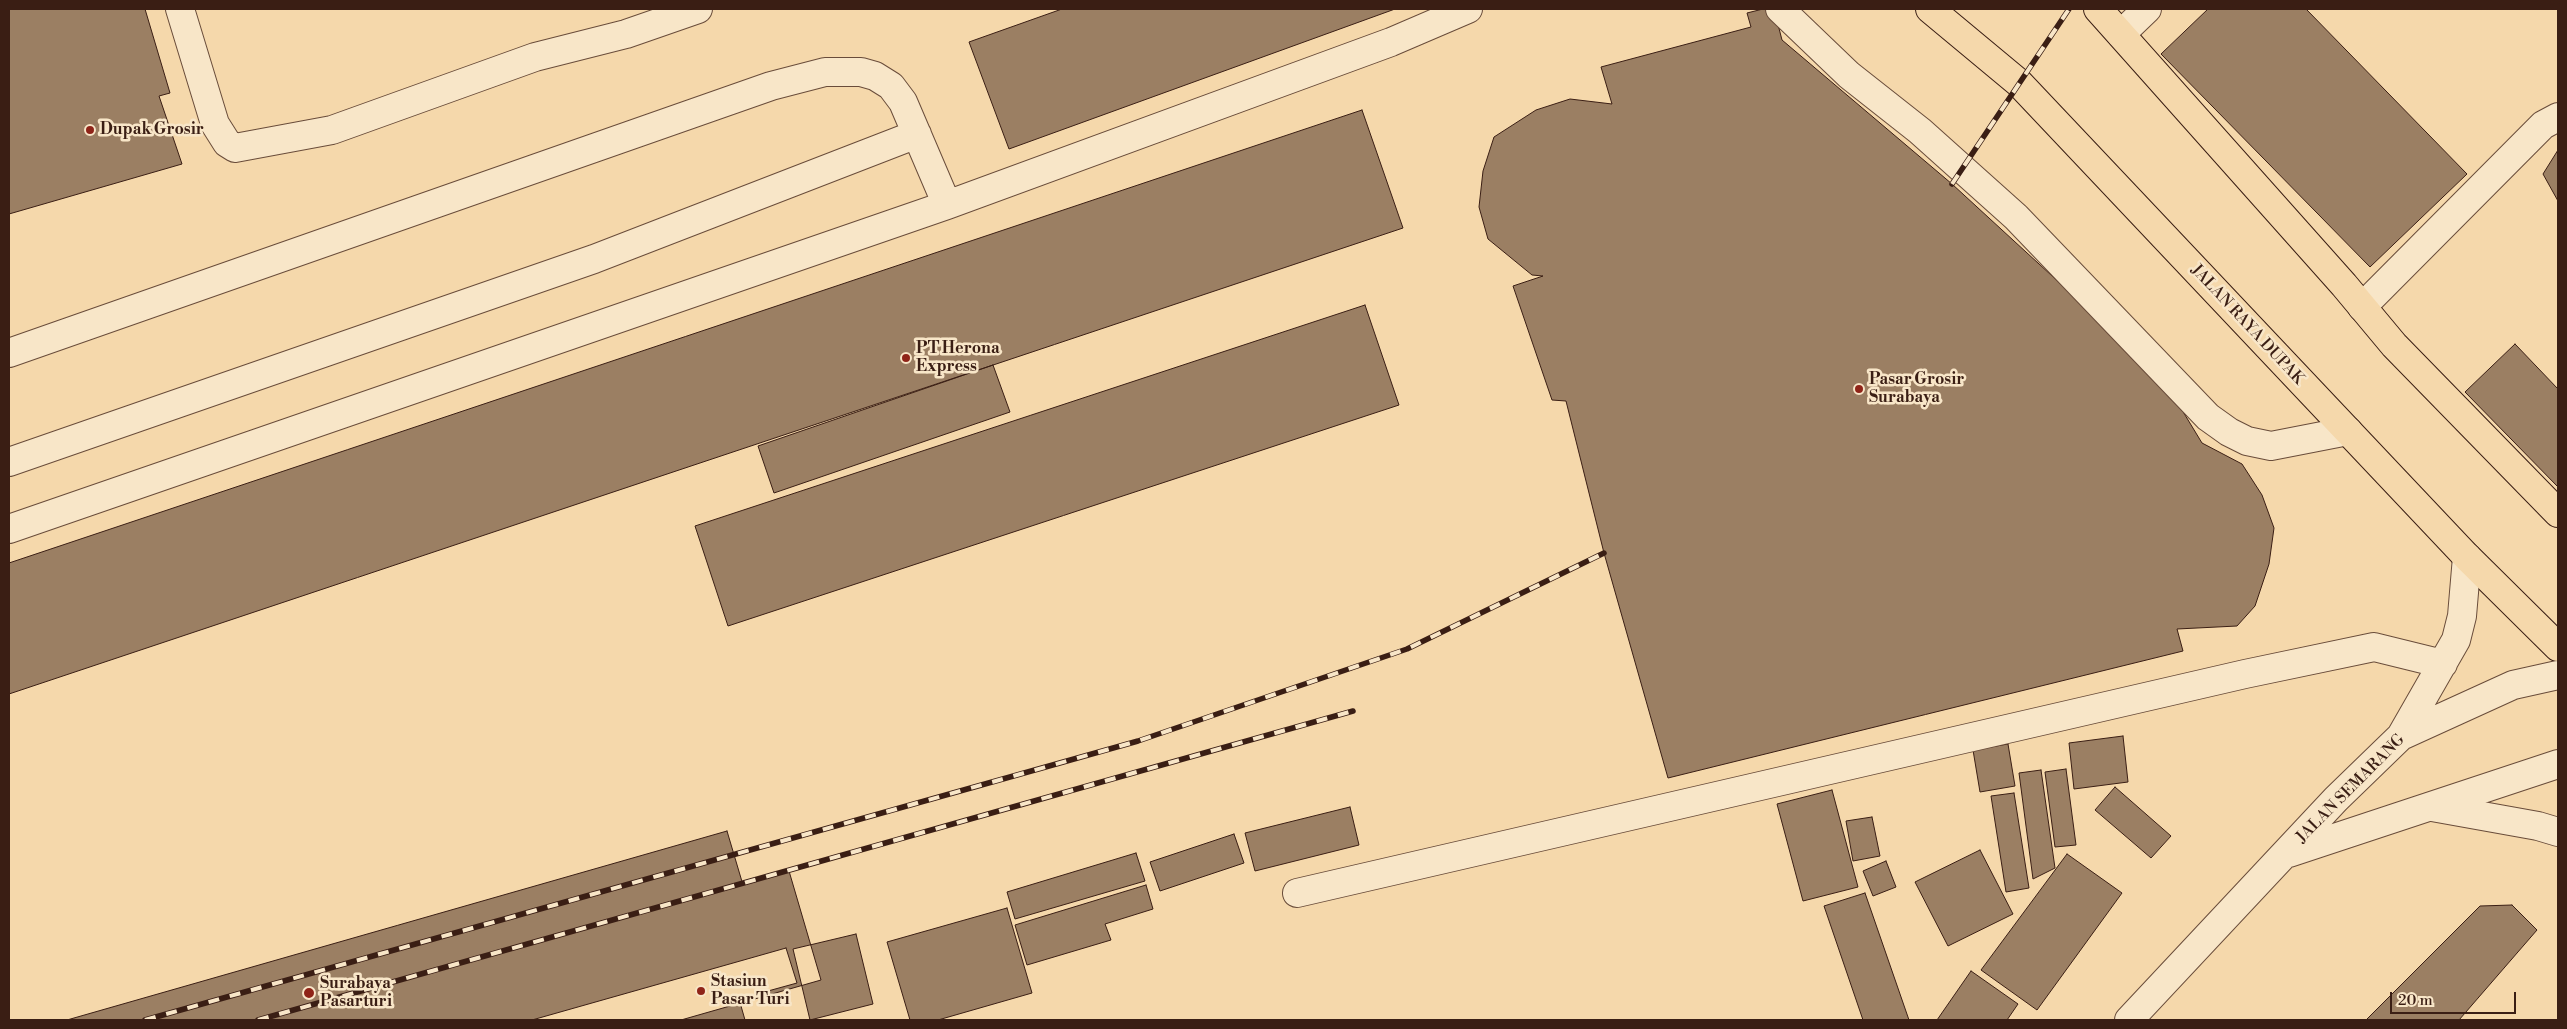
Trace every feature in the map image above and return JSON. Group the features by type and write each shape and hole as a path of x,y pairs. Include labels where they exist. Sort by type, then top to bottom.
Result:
{"main road":[{"name":"JALAN RAYA DUPAK","path":"1930,9 2019,83 2467,557 2558,647"},
{"path":"2098,9 2394,345 2558,513"}],"street":[{"path":"180,9 215,124 227,144 235,148 332,130 535,57 626,34 698,9"},
{"path":"9,529 947,205 1391,42 1468,9"},
{"path":"1780,9 1849,75 1927,137 2016,217 2208,417 2228,432 2247,441 2271,446 2348,431"},
{"path":"2121,34 2147,9"},
{"path":"9,353 803,76 840,71 875,76 892,86 903,102 918,134 947,205"},
{"path":"2362,307 2543,125 2558,117"},
{"path":"9,462 594,259 918,134"},
{"path":"2402,736 2456,640 2462,616 2467,557"},
{"path":"1297,893 2236,676 2374,647 2443,664"},
{"name":"JALAN SEMARANG","path":"2129,1020 2336,799 2402,736 2513,685 2558,674"},
{"name":"JALAN SEMARANG","path":"2286,853 2558,764"},
{"path":"2431,806 2538,826 2558,832"}],"building":[{"name":"Dupak Grosir","path":"9,9 145,9 170,93 159,96 182,164 9,214"},
{"path":"1062,9 1395,9 1009,149 969,42"},
{"name":"Pasar Grosir Surabaya","path":"1763,9 1774,9 1782,40 1952,184 2162,377 2202,443 2242,464 2262,495 2274,528 2269,564 2255,606 2237,626 2177,629 2183,651 1668,778 1604,553 1566,401 1552,400 1513,286 1543,276 1532,275 1488,239 1479,207 1483,171 1494,137 1536,110 1570,99 1612,104 1601,67 1751,27 1747,13"},
{"path":"2208,9 2306,9 2467,174 2370,267 2161,54"},
{"path":"1362,110 1403,228 9,694 9,563"},
{"path":"2558,150 2558,201 2543,174"},
{"path":"1365,305 1399,405 728,626 695,526"},
{"path":"2515,344 2558,389 2558,487 2465,392"},
{"path":"993,365 1010,412 774,493 758,446"},
{"path":"2123,736 2128,782 2074,789 2069,743"},
{"path":"2008,744 2015,786 1980,792 1973,750"},
{"path":"2066,769 2076,845 2055,847 2045,772"},
{"path":"2041,770 2055,868 2033,879 2019,773"},
{"path":"2115,787 2171,836 2151,858 2095,810"},
{"path":"1832,790 1858,887 1803,901 1777,804"},
{"path":"2014,793 2029,888 2006,892 1991,796"},
{"path":"1350,807 1359,845 1255,871 1245,833"},
{"path":"1872,817 1880,856 1853,861 1846,821"},
{"path":"727,831 743,885 789,871 821,980 681,1020 67,1020"},
{"path":"1234,834 1244,863 1160,891 1150,862"},
{"path":"1980,850 2013,914 1948,946 1915,882"},
{"path":"1136,853 1145,881 1015,919 1007,892"},
{"path":"2067,854 2122,893 2037,1010 1981,970"},
{"path":"1886,861 1896,887 1873,896 1863,871"},
{"path":"1146,885 1153,909 1105,924 1111,940 1027,965 1015,925"},
{"path":"1865,893 1909,1020 1863,1020 1824,906"},
{"path":"2512,905 2537,930 2459,1020 2366,1020 2480,906"},
{"path":"1007,908 1032,993 938,1020 910,1020 887,942"},
{"path":"856,934 873,1004 810,1020 793,949"},
{"name":"Stasiun Pasar Turi","path":"786,948 797,983 739,999 745,1020 532,1020"},
{"path":"1971,971 2018,1004 2007,1020 1937,1020"}],"railway":[{"path":"1952,184 2069,9"},
{"path":"145,1020 1138,741 1407,649 1604,553"},
{"path":"258,1020 1353,711"}],"place":[{"name":"Dupak Grosir","path":"90,130"},
{"name":"PT Herona Express","path":"906,358"},
{"name":"Pasar Grosir Surabaya","path":"1859,389"},
{"name":"Stasiun Pasar Turi","path":"701,991"},
{"name":"Surabaya Pasarturi","path":"309,993"}]}
